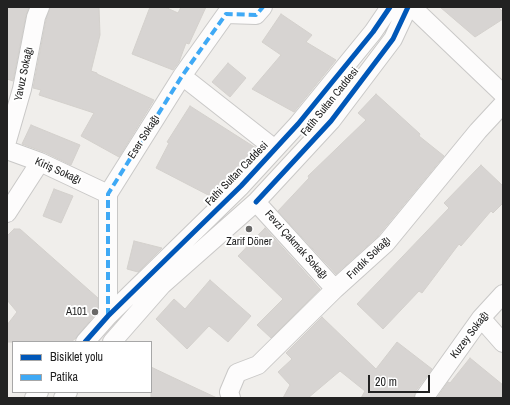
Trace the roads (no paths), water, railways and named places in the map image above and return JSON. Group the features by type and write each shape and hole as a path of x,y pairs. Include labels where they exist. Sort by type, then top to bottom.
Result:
{"street":[{"name":"Yavuz Sokağı","path":"7,141 22,89 36,17 40,7"},
{"name":"Eser Sokağı","path":"108,194 223,11 256,15 263,7"},
{"name":"Fathi Sultan Caddesi","path":"86,341 108,316 241,186 298,124 373,32 390,7"},
{"name":"Fatih Sultan Caddesi","path":"113,341 162,285 256,202 331,121 393,39 408,7"},
{"path":"412,7 503,94"},
{"path":"182,76 275,149"},
{"name":"Fındık Sokağı","path":"231,398 229,392 236,373 258,365 386,243 478,131 503,104"},
{"name":"Kiriş Sokağı","path":"7,150 40,162 108,194"},
{"path":"7,213 40,162"},
{"path":"108,194 108,316"},
{"name":"Fevzi Çakmak Sokağı","path":"256,202 336,289"},
{"name":"Kuzey Sokağı","path":"424,398 481,318 503,294"},
{"path":"481,318 503,343"}],"place":[{"name":"Zarif Döner","path":"249,229"},
{"name":"A101","path":"95,312"}]}
